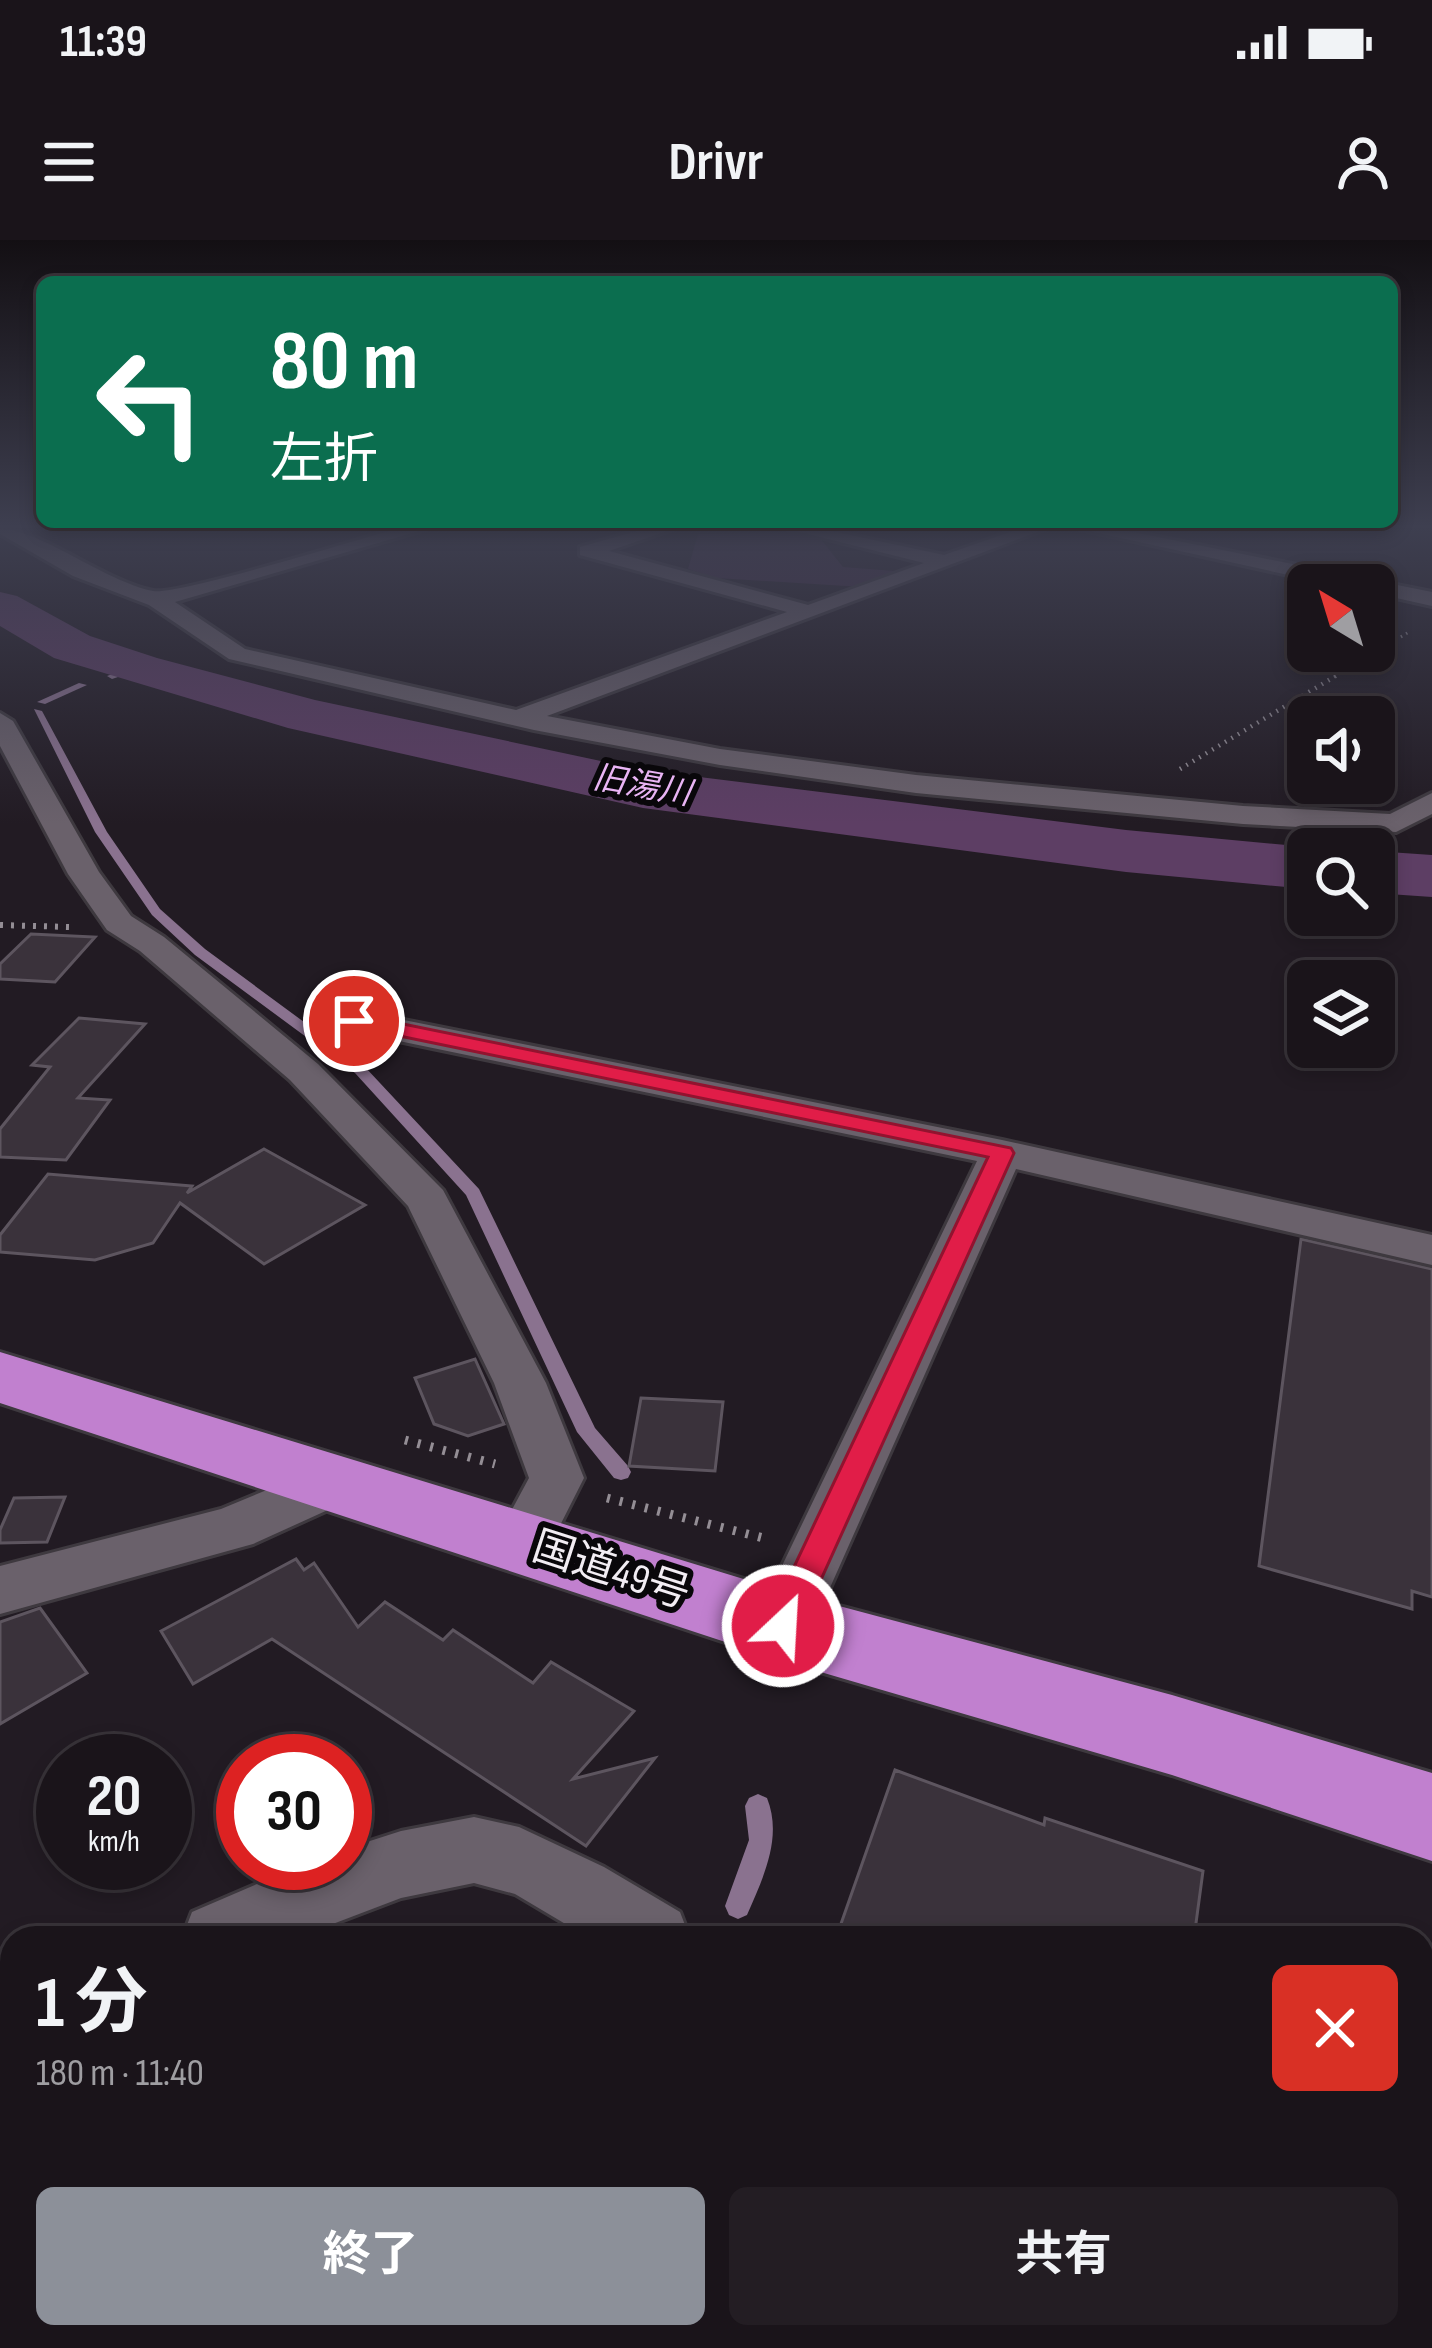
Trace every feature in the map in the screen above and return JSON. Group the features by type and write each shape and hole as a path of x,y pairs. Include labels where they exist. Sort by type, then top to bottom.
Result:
{"highway":[{"name":"国道49号","path":"0,1377 783,1626 1172,1735 1432,1817"}],"street":[{"path":"198,627 237,653 518,718 721,757 916,784 1396,823 1432,802"},
{"path":"518,718 763,627"},
{"path":"0,721 84,874 118,922 152,944 304,1072 427,1200 520,1383 557,1478 523,1543"},
{"path":"354,1021 1002,1153 1432,1250"},
{"path":"783,1626 1002,1153"},
{"path":"0,1590 233,1528 332,1484"},
{"path":"248,1926 428,1855 466,1852 496,1852 575,1890 634,1926"}],"path":[{"path":"1122,803 1413,630"},
{"path":"0,925 90,927 118,922"},
{"path":"589,1493 773,1540"}],"building":[{"path":"31,934 95,937 55,982 0,979 0,964"},
{"path":"79,1018 145,1024 78,1098 110,1100 66,1160 0,1157 0,1129 50,1067 32,1065"},
{"path":"264,1149 365,1205 264,1264 180,1203 153,1243 95,1260 0,1252 0,1235 48,1174 192,1186 187,1193"},
{"path":"1301,1239 1432,1269 1432,1597 1412,1591 1412,1609 1259,1566"},
{"path":"475,1359 504,1424 468,1436 434,1424 415,1378"},
{"path":"641,1398 723,1402 715,1471 629,1466"},
{"path":"65,1497 47,1542 0,1543 0,1530 14,1498"},
{"path":"296,1559 304,1570 314,1563 358,1627 385,1602 443,1640 453,1630 533,1683 551,1662 634,1711 573,1779 655,1758 586,1846 272,1639 193,1684 161,1631"},
{"path":"40,1608 87,1673 0,1724 0,1622"},
{"path":"895,1770 1044,1825 1045,1818 1203,1871 1196,1926 840,1926"}],"waterway":[{"name":"旧湯川","path":"38,627 72,647 138,669 308,716 643,789 1126,851 1287,866"},
{"path":"112,676 136,668"},
{"path":"42,702 82,685"},
{"path":"37,711 101,832 156,912 200,952 360,1070 473,1193 587,1432 621,1472"},
{"name":"旧湯川","path":"1395,873 1432,876"},
{"path":"738,1906 762,1840 758,1806"}],"route":[{"path":"354,1021 1002,1153 783,1626"}]}
